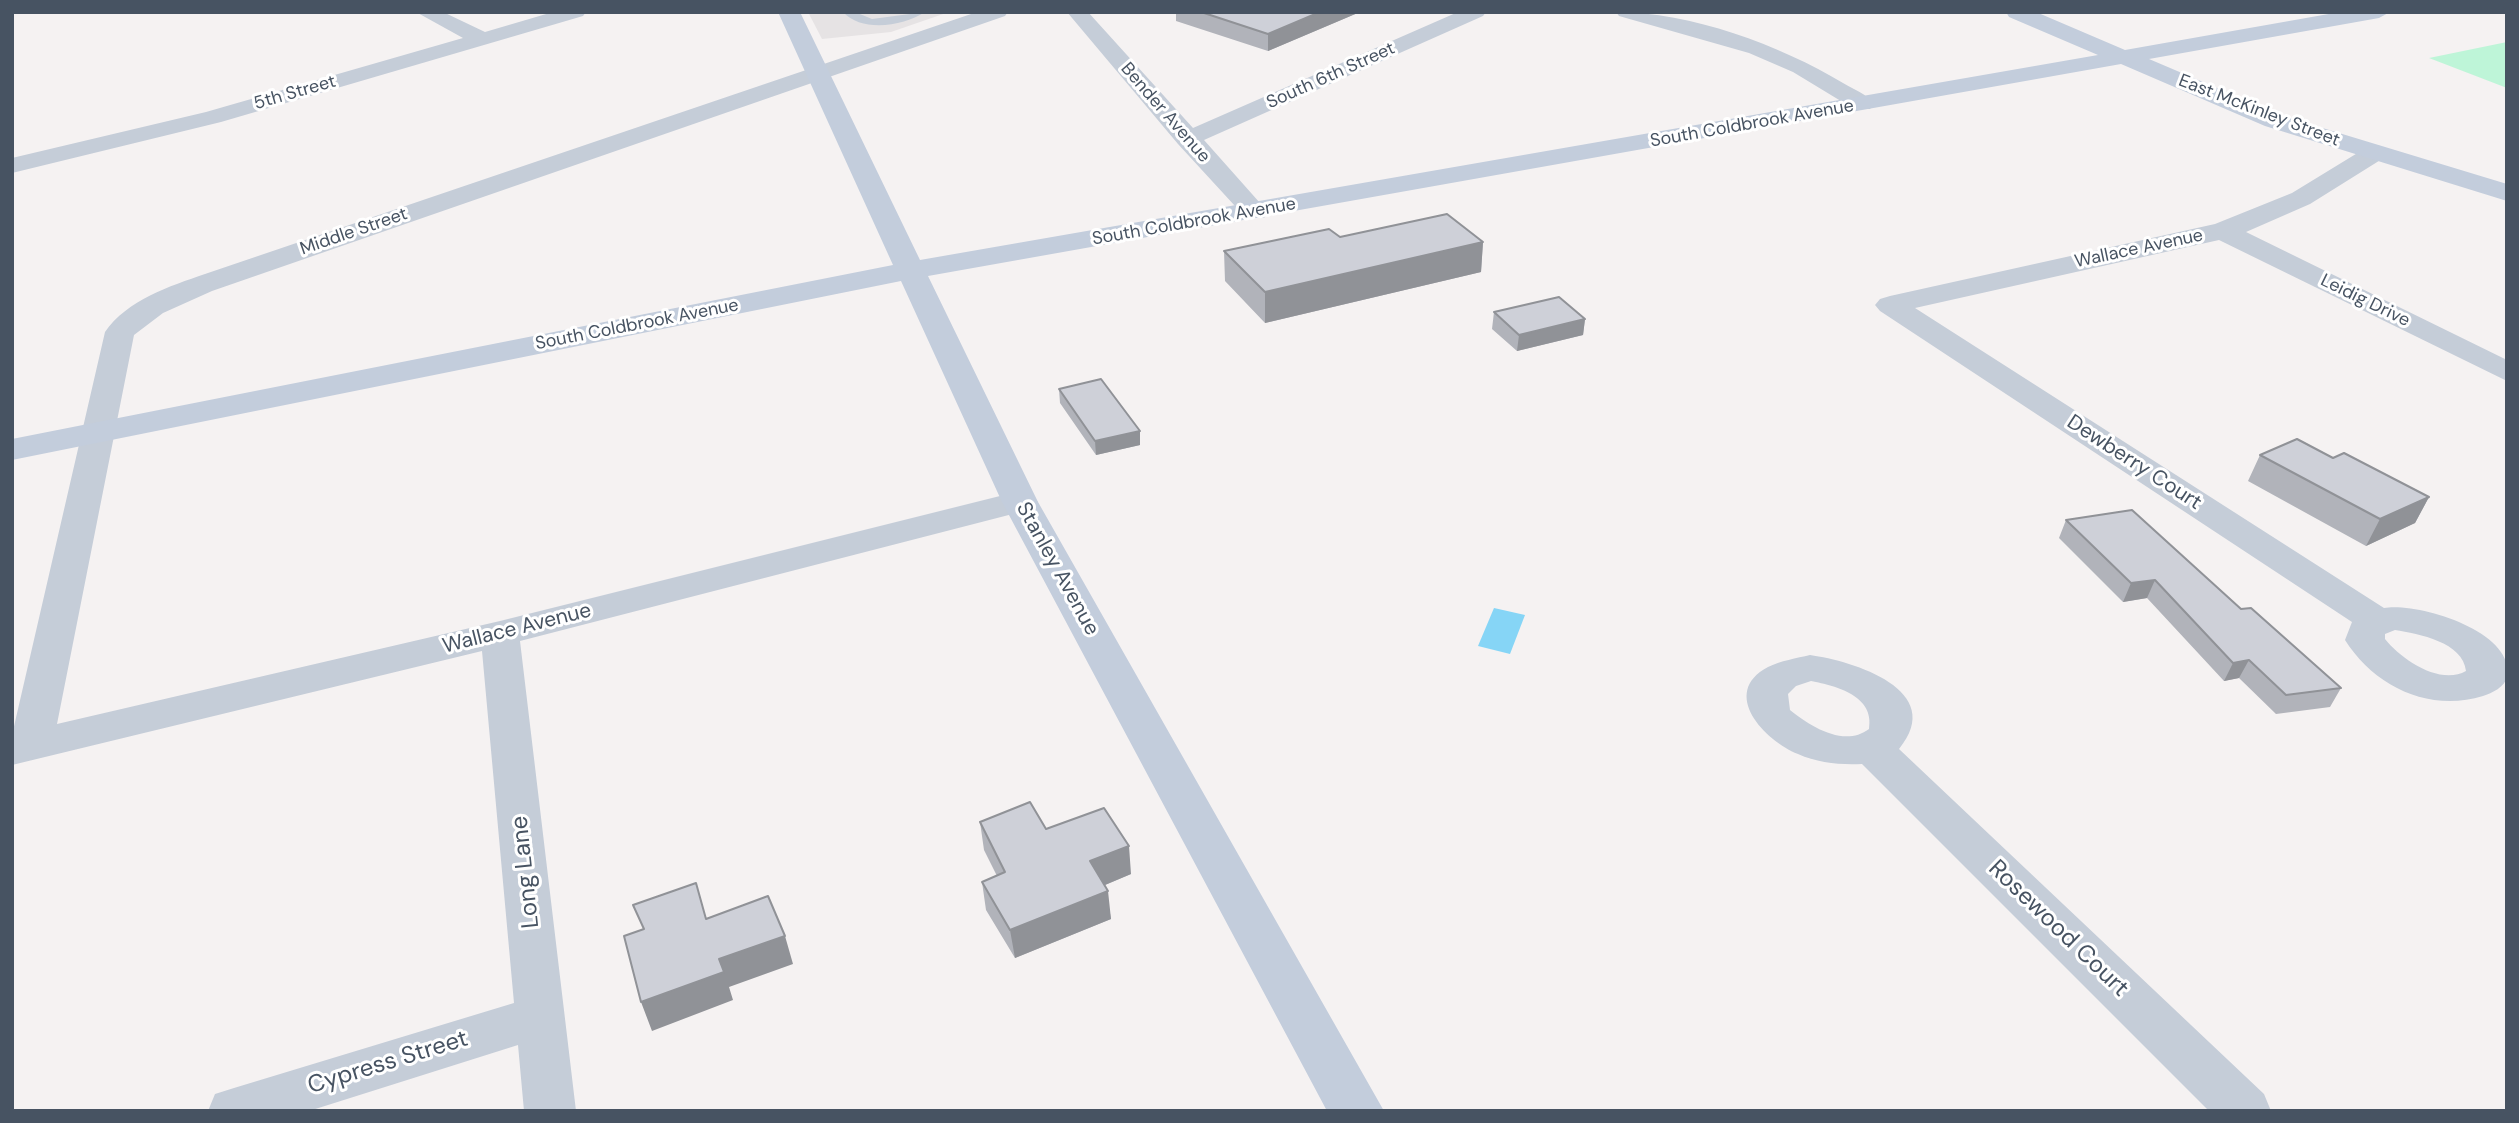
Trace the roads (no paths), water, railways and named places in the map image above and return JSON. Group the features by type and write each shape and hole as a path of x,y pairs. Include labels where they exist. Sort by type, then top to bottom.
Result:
{"street":[{"path":"426,12 484,39"},
{"name":"5th Street","path":"12,166 213,117 576,12"},
{"name":"Stanley Avenue","path":"789,12 1020,502 1356,1111"},
{"name":"Middle Street","path":"22,748 99,432 120,332 139,313 171,296 998,12"},
{"name":"Bender Avenue","path":"1077,12 1187,139 1255,212"},
{"name":"South 6th Street","path":"1187,139 1476,12"},
{"path":"1626,12 1757,48 1801,67 1862,104"},
{"name":"East McKinley Street","path":"2017,12 2274,121 2373,154 2507,193"},
{"name":"South Coldbrook Avenue","path":"12,450 912,271 2372,13"},
{"name":"Wallace Avenue","path":"1890,304 2222,231 2267,218 2303,200 2373,154"},
{"name":"Leidig Drive","path":"2222,231 2507,372"},
{"name":"Dewberry Court","path":"1890,304 2378,621"},
{"name":"Wallace Avenue","path":"22,748 500,634 1020,502"},
{"name":"Long Lane","path":"500,634 550,1111"},
{"name":"Rosewood Court","path":"1871,748 2245,1111"},
{"name":"Cypress Street","path":"234,1111 542,1016"}],"lane":[{"path":"848,12 852,18 881,21 920,12"}],"water":[{"path":"1494,608 1525,615 1510,654 1478,646"}]}
